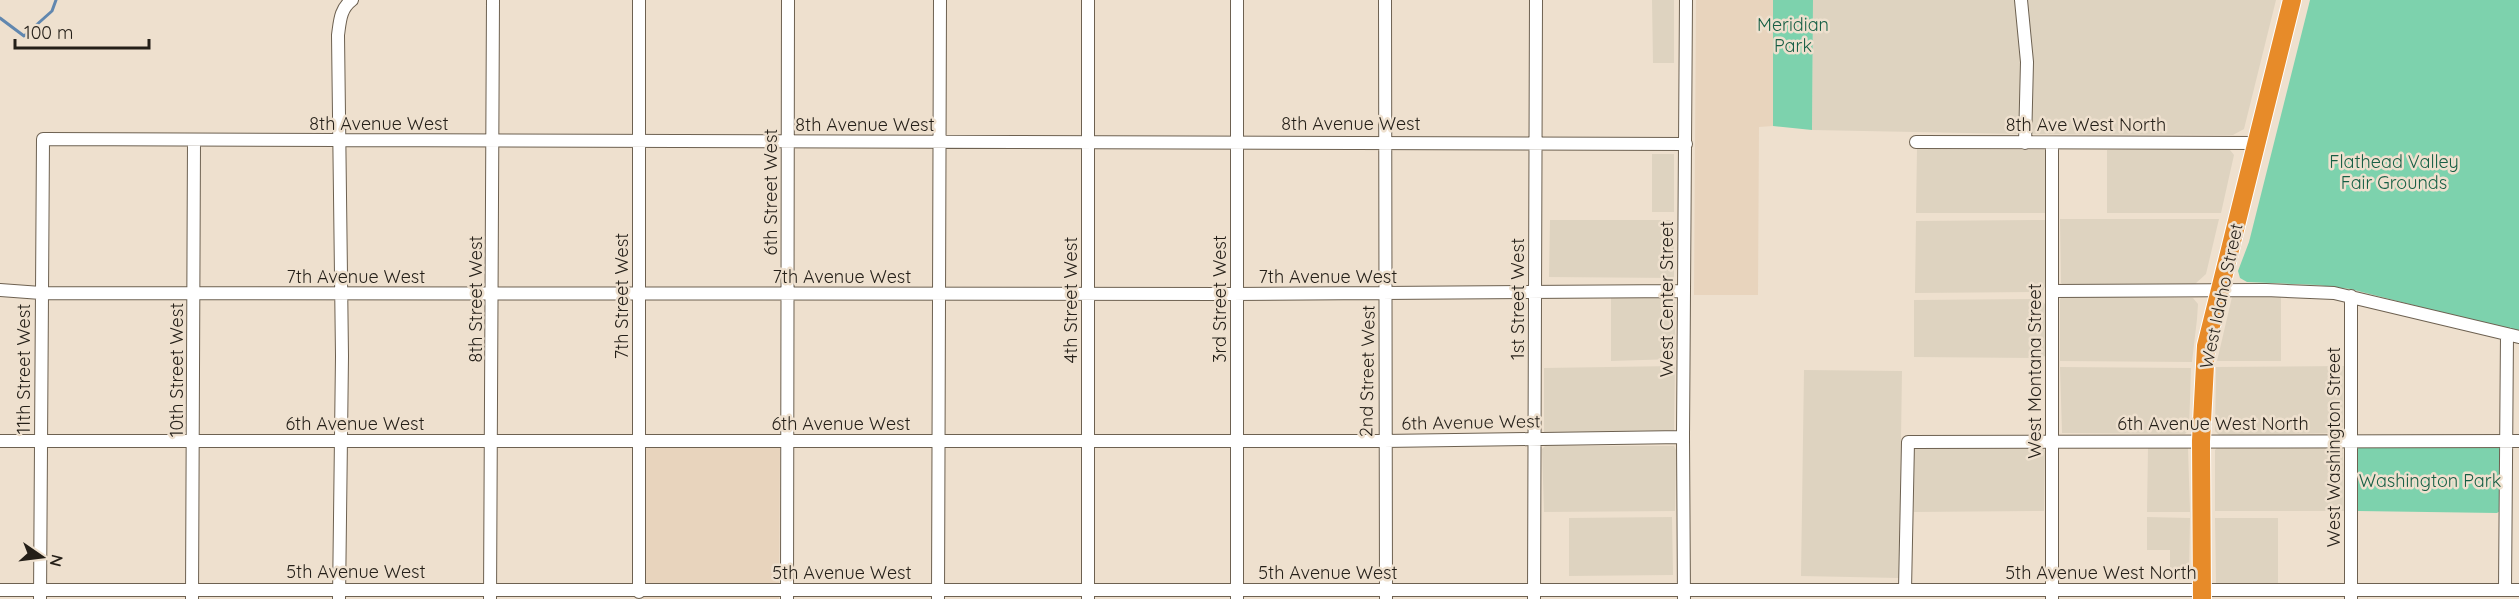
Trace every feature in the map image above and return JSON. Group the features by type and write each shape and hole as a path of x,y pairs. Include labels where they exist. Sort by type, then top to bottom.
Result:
{"highway":[{"name":"West Idaho Street","path":"2202,595 2204,363 2292,0"}],"street":[{"path":"339,594 341,294 338,35 345,5 352,0"},
{"name":"8th Street West","path":"491,594 493,0"},
{"name":"7th Street West","path":"639,0 639,591"},
{"name":"6th Street West","path":"787,594 789,0"},
{"path":"938,594 940,0"},
{"name":"4th Street West","path":"1088,0 1088,594"},
{"name":"3rd Street West","path":"1237,0 1237,595"},
{"name":"2nd Street West","path":"1385,0 1386,594"},
{"name":"1st Street West","path":"1534,595 1536,0"},
{"name":"West Center Street","path":"1684,594 1686,0"},
{"path":"2021,0 2027,62 2025,142"},
{"name":"8th Avenue West","path":"43,139 788,142 1386,141 1686,144"},
{"name":"11th Street West","path":"40,594 43,139"},
{"name":"10th Street West","path":"192,594 194,141"},
{"name":"8th Ave West North","path":"1916,142 2256,144"},
{"name":"West Montana Street","path":"2052,142 2052,595"},
{"name":"7th Avenue West","path":"0,290 41,293 341,294 1237,294 1535,290 1684,291"},
{"path":"2052,291 2307,291 2351,296 2513,335 2513,441 2505,590"},
{"name":"West Washington Street","path":"2351,296 2351,594"},
{"name":"6th Avenue West","path":"0,441 1384,441 1683,437"},
{"name":"6th Avenue West North","path":"1905,590 1908,442 2513,441"},
{"name":"5th Avenue West","path":"0,590 40,594 491,594 639,591 787,594 1684,594"},
{"name":"5th Avenue West North","path":"1684,594 1905,590 2052,595 2202,595 2519,590"}],"shaded area":[{"path":"1652,0 1674,0 1674,63 1653,63"},
{"path":"1696,0 1773,0 1773,126 1759,127 1758,295 1694,295"},
{"path":"1813,0 2015,0 2022,61 2019,134 1812,130"},
{"path":"2026,0 2276,0 2244,129 2233,135 2030,134 2032,62"},
{"path":"1917,149 2045,150 2046,213 1916,213"},
{"path":"2107,150 2230,150 2234,155 2221,213 2107,213"},
{"path":"1652,154 1674,154 1674,212 1652,212"},
{"path":"2060,219 2219,219 2206,274 2195,284 2064,286 2061,283"},
{"path":"1550,220 1674,220 1674,278 1549,277"},
{"path":"2046,220 2046,285 2042,292 1915,293 1916,221"},
{"path":"2281,294 2281,361 2217,361 2232,297 2235,295"},
{"path":"1611,296 1672,296 1675,298 1675,359 1611,361"},
{"path":"2063,296 2193,298 2198,304 2192,362 2060,361 2060,299"},
{"path":"2040,299 2046,305 2045,356 2040,358 1914,357 1914,300"},
{"path":"1675,366 1674,432 1544,432 1544,368"},
{"path":"2344,366 2343,433 2219,435 2215,431 2216,367"},
{"path":"2060,367 2191,368 2189,430 2185,434 2062,433"},
{"path":"1804,370 1902,371 1899,578 1801,576"},
{"path":"644,446 780,447 779,599 643,599"},
{"path":"1545,446 1674,446 1676,450 1675,511 1544,512 1542,449"},
{"path":"2148,447 2188,448 2190,512 2147,512"},
{"path":"2218,447 2343,448 2344,511 2215,511 2215,450"},
{"path":"1916,448 2044,449 2044,511 1914,512 1913,450"},
{"path":"1672,517 1673,575 1569,576 1569,518"},
{"path":"2147,517 2190,518 2189,573 2185,579 2170,580 2170,550 2147,550"},
{"path":"2215,518 2278,518 2278,584 2216,583"}],"green space":[{"name":"Meridian Park","path":"1773,0 1813,0 1812,130 1773,126"},
{"name":"Flathead Valley Fair Grounds","path":"2310,0 2519,0 2519,332 2350,289 2247,282 2240,278 2238,271 2249,242"},
{"name":"Washington Park","path":"2358,448 2501,448 2500,511 2497,513 2358,511"}],"waterway":[{"path":"0,18 24,36 52,11 56,0"}]}
